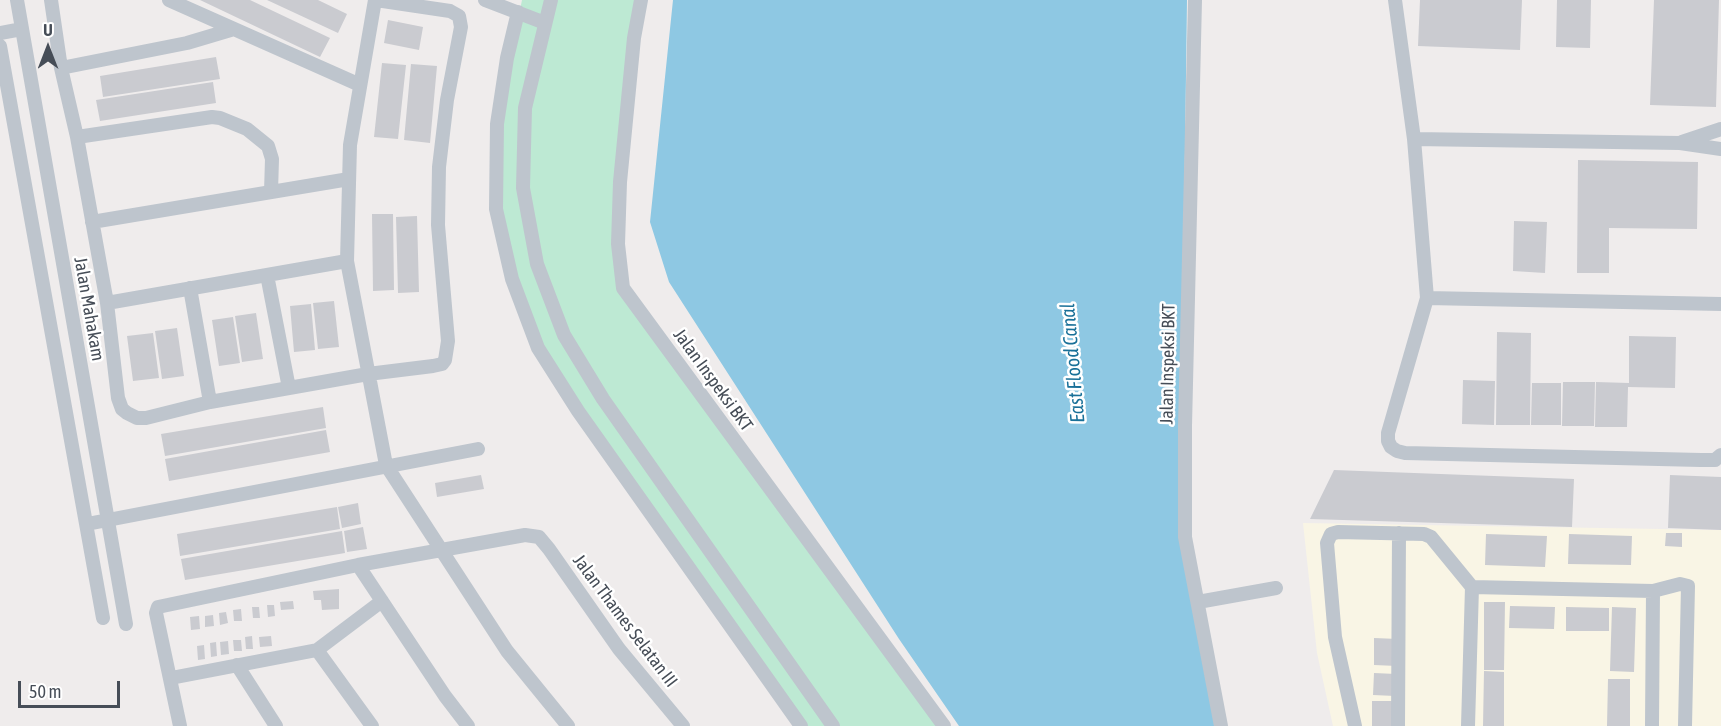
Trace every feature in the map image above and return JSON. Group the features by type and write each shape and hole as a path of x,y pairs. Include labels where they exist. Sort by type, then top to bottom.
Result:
{"street":[{"name":"Jalan Mahakam","path":"17,0 126,624"},
{"path":"51,0 61,68 77,137 107,303 118,398 122,409 131,416 146,418 210,402 368,374 442,364 446,357 448,341 438,225 439,167 447,100 461,27 459,16 450,11 375,0 350,145 347,261 368,374 386,465 507,651 568,726"},
{"path":"169,0 360,85"},
{"path":"484,0 545,23"},
{"path":"551,0 525,108 524,188 537,264 564,336 603,399 833,726"},
{"name":"Jalan Inspeksi BKT","path":"641,0 634,38 620,182 618,243 623,288 945,726"},
{"name":"Jalan Inspeksi BKT","path":"1195,0 1184,511 1185,537 1221,726"},
{"path":"1395,0 1414,139 1427,298 1388,433 1391,447 1397,451 1701,460 1715,460 1721,455"},
{"path":"518,12 507,58 497,124 496,208 512,279 538,348 578,411 801,726"},
{"path":"0,33 22,29"},
{"path":"61,68 187,43 234,29"},
{"path":"0,46 104,618"},
{"path":"77,137 212,117 220,118 247,129 268,146 272,159 271,192"},
{"path":"1680,143 1721,129"},
{"path":"1414,139 1680,143 1721,149"},
{"path":"92,222 349,179"},
{"path":"107,303 347,261"},
{"path":"267,275 289,388"},
{"path":"190,288 210,402"},
{"path":"1427,298 1721,304"},
{"path":"87,524 478,449"},
{"path":"1355,726 1335,637 1327,543 1331,534 1338,532 1424,534 1431,537 1472,587 1468,726"},
{"path":"1398,726 1400,533"},
{"name":"Jalan Thames Selatan III","path":"441,550 525,535 539,537 619,649 683,726"},
{"path":"180,726 156,613 158,607 441,550"},
{"path":"358,565 468,726"},
{"path":"1472,587 1653,591 1680,584 1688,586 1686,726"},
{"path":"1198,602 1276,588"},
{"path":"1652,726 1653,591"},
{"path":"171,678 317,650 382,601"},
{"path":"317,650 372,726"},
{"path":"237,665 276,726"}],"shaded area":[{"path":"1303,523 1721,530 1721,726 1333,726 1317,653"}],"green space":[{"path":"522,0 644,0 623,154 623,288 943,726 801,726 538,348 496,209 497,124"}],"water":[{"name":"East Flood Canal","path":"673,0 1187,0 1180,525 1216,726 959,726 899,639 669,282 650,222"}],"building":[{"path":"200,0 250,0 330,38 320,57"},
{"path":"267,0 318,0 347,14 338,33"},
{"path":"1420,0 1522,0 1520,50 1418,46"},
{"path":"1557,0 1591,0 1590,48 1556,47"},
{"path":"1654,0 1719,0 1716,107 1650,105"},
{"path":"388,20 423,27 419,50 384,43"},
{"path":"216,57 220,79 103,97 100,76"},
{"path":"382,63 406,65 398,139 374,137"},
{"path":"411,64 437,66 430,143 404,140"},
{"path":"213,82 216,103 100,121 96,100"},
{"path":"1578,160 1698,162 1697,229 1609,228 1609,273 1577,273"},
{"path":"372,214 393,214 394,290 373,291"},
{"path":"417,216 419,292 398,293 396,217"},
{"path":"1514,221 1547,222 1545,273 1513,271"},
{"path":"334,301 339,347 318,349 313,303"},
{"path":"311,304 315,350 294,352 290,306"},
{"path":"256,313 263,359 242,362 235,316"},
{"path":"233,317 240,363 219,366 212,320"},
{"path":"177,328 184,376 162,379 155,331"},
{"path":"1497,332 1531,333 1530,425 1496,425"},
{"path":"153,333 159,378 133,381 127,336"},
{"path":"1629,336 1676,337 1675,388 1628,387 1627,427 1595,427 1596,382 1629,383"},
{"path":"1463,380 1495,381 1494,425 1462,424"},
{"path":"1563,382 1595,382 1594,426 1562,426"},
{"path":"1532,383 1561,383 1561,425 1531,425"},
{"path":"323,407 326,428 165,456 161,434"},
{"path":"326,430 330,452 169,481 165,459"},
{"path":"1334,470 1574,479 1572,527 1310,519"},
{"path":"481,475 484,489 437,497 435,483"},
{"path":"1670,475 1721,477 1721,530 1668,528"},
{"path":"358,503 361,524 342,528 338,507"},
{"path":"337,507 340,529 180,556 177,534"},
{"path":"363,527 367,549 347,552 344,531"},
{"path":"342,531 345,553 185,580 181,559"},
{"path":"1666,533 1682,533 1682,547 1665,546"},
{"path":"1486,534 1547,536 1545,567 1485,565"},
{"path":"1569,534 1632,536 1631,565 1568,564"},
{"path":"339,589 339,609 322,610 321,600 314,600 313,591"},
{"path":"293,601 294,609 281,610 280,602"},
{"path":"1484,602 1505,602 1504,670 1484,670"},
{"path":"267,605 274,605 275,616 268,617"},
{"path":"1510,606 1555,607 1554,629 1509,628"},
{"path":"252,607 259,607 260,618 253,618"},
{"path":"1566,607 1609,608 1609,631 1566,631"},
{"path":"1612,607 1636,608 1634,672 1610,671"},
{"path":"241,609 242,621 234,621 233,610"},
{"path":"226,612 228,623 220,625 219,613"},
{"path":"213,615 214,626 205,627 205,616"},
{"path":"199,616 200,629 191,630 190,617"},
{"path":"252,636 253,649 246,649 245,637"},
{"path":"271,636 272,646 260,647 259,637"},
{"path":"1374,638 1398,639 1397,666 1374,665"},
{"path":"233,640 241,640 242,651 234,651"},
{"path":"228,641 229,654 221,655 220,642"},
{"path":"216,642 217,656 211,657 210,643"},
{"path":"204,645 205,659 198,660 197,646"},
{"path":"1484,671 1504,672 1504,726 1483,726"},
{"path":"1374,673 1396,674 1395,696 1373,695"},
{"path":"1608,679 1630,679 1630,726 1607,726"},
{"path":"1372,701 1395,701 1395,726 1372,726"}]}
